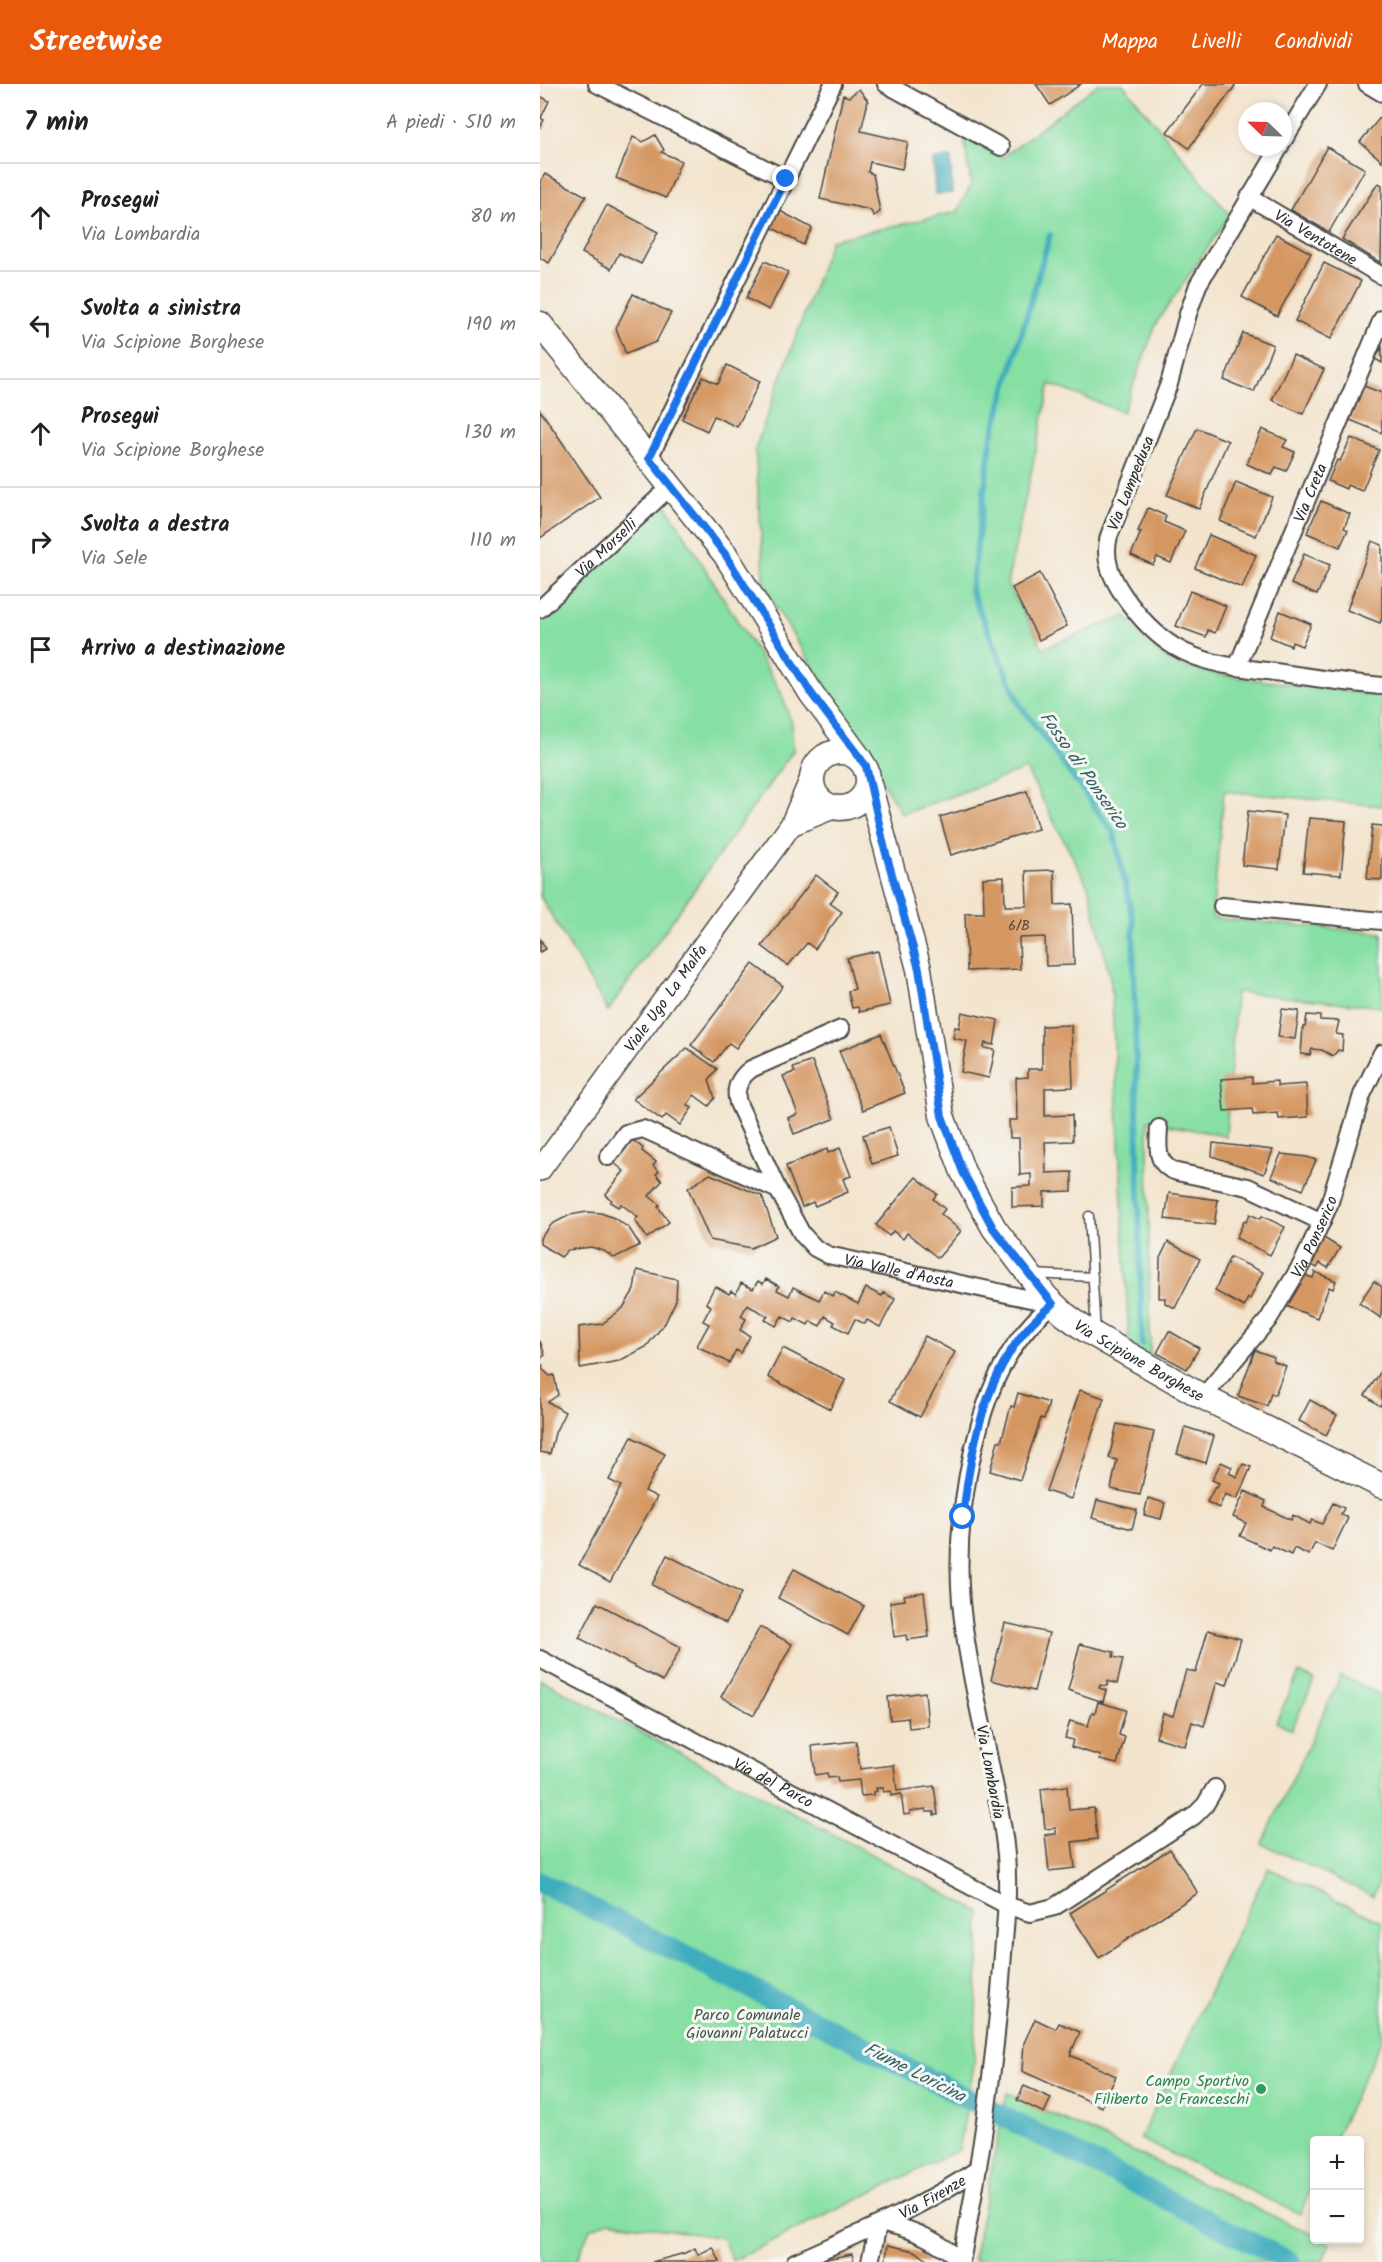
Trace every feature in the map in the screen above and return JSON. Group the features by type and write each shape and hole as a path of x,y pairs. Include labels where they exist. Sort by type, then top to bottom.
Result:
{"main road":[{"path":"540,324 725,554 811,693 860,759 869,775 866,793 860,801 843,807 819,799 812,784 819,732 811,693"},
{"path":"815,769 825,756 843,751 860,759"},
{"name":"Via Scipione Borghese","path":"869,784 919,969 942,1116 963,1172 993,1228 1053,1304 1096,1336 1203,1397 1382,1486"},
{"name":"Via Scipione Borghese","path":"843,807 885,850"}],"street":[{"path":"597,84 786,179"},
{"path":"649,458 833,84"},
{"path":"886,84 1001,147"},
{"path":"1292,126 1318,84"},
{"path":"1367,84 1382,93"},
{"name":"Via Lampedusa","path":"1275,156 1198,285 1171,378 1112,528 1106,554 1108,566 1118,586 1138,614 1156,633 1188,654 1237,667 1382,686"},
{"name":"Via Ventotene","path":"1250,197 1382,276"},
{"name":"Via Creta","path":"1237,667 1382,319"},
{"name":"Via Morselli","path":"540,609 671,486"},
{"name":"Viale Ugo La Malfa","path":"540,1170 791,825 815,769"},
{"path":"791,825 843,807"},
{"path":"1222,906 1382,921"},
{"name":"Via Valle d'Aosta","path":"841,1029 752,1069 744,1074 736,1093 738,1103 778,1190 805,1238 815,1248 828,1255 1053,1304"},
{"name":"Via Ponserico","path":"1203,1397 1274,1311 1303,1262 1322,1222 1339,1176 1362,1095 1382,1053"},
{"path":"1159,1128 1158,1152 1167,1168 1255,1189 1322,1222"},
{"path":"608,1157 627,1133 631,1130 643,1130 778,1190"},
{"name":"Via Lombardia","path":"961,2262 982,2145 997,2042 1006,1905 1005,1846 963,1620 960,1568 963,1517 971,1459 982,1415 994,1383 1018,1339 1053,1304"},
{"name":"Via del Parco","path":"540,1659 1006,1905 1030,1913 1054,1907 1194,1816 1205,1805 1215,1788"},
{"name":"Via Firenze","path":"795,2262 881,2224 936,2195 978,2169"},
{"path":"870,2262 881,2224"},
{"name":"Via Firenze","path":"881,2224 908,2229 930,2238 946,2248 961,2262"}],"lane":[{"path":"1089,1216 1096,1336"},
{"path":"1029,1274 1093,1277"}],"green space":[{"path":"1098,84 1123,84 1230,215 1157,322 1123,412 1050,384 1007,584 1043,648 1126,616 1144,640 1171,663 1213,674 1382,696 1382,806 1224,791 1212,918 1382,933 1382,1007 1236,992 1226,1136 1148,1121 1150,1359 1129,1344 1111,982 1089,888 1026,769 902,814 765,589 755,449 831,240 957,212 971,185 963,131 1003,157"},
{"path":"663,500 780,690 792,723 793,751 608,1011 540,896 540,617"},
{"path":"1299,1673 1315,1680 1291,1730 1276,1722"},
{"path":"1341,1676 1382,1695 1382,1876 1373,1896 1262,1844"},
{"name":"Parco Comunale Giovanni Palatucci","path":"540,1679 980,1912 974,2065 959,2150 732,2261 723,2238 609,2221 590,2229 576,2262 540,2262"},
{"name":"Campo Sportivo Filiberto De Franceschi","path":"1268,1868 1382,1922 1382,2039 1336,2136 1310,2136 1310,2191 1300,2214 1140,2139"},
{"path":"1007,2093 1310,2233 1310,2244 1330,2244 1322,2262 983,2262 973,2259"}],"water":[{"path":"951,158 952,193 935,194 933,159"}],"building":[{"path":"1036,84 1081,84 1050,105"},
{"path":"1203,84 1233,84 1235,86 1189,148 1167,132"},
{"path":"859,89 868,101 861,131 908,142 902,169 870,162 868,172 873,174 880,212 874,216 870,210 820,199 843,95 849,97"},
{"path":"540,96 549,101 541,118 544,120 540,128"},
{"path":"1382,115 1382,161 1360,142"},
{"path":"655,135 664,150 661,152 681,161 666,198 616,178 633,137 643,142"},
{"path":"1327,147 1365,169 1329,232 1291,210"},
{"path":"545,174 586,196 549,263 540,258 540,182"},
{"path":"1378,183 1382,185 1381,263 1342,239"},
{"path":"607,205 658,232 641,264 619,253 611,269 582,253"},
{"path":"780,211 812,228 803,245 771,227"},
{"path":"1276,234 1311,253 1277,316 1242,297"},
{"path":"765,261 788,272 769,310 746,298"},
{"path":"1324,263 1361,281 1331,339 1295,321"},
{"path":"633,294 671,313 656,342 626,354 616,328"},
{"path":"1243,333 1273,345 1254,392 1224,380"},
{"path":"1382,347 1382,363 1375,359"},
{"path":"1293,355 1324,369 1303,414 1272,400"},
{"path":"727,365 760,381 737,427 714,416 707,431 682,419 703,377 718,384"},
{"path":"1364,386 1382,393 1382,433 1350,420"},
{"path":"540,410 600,497 540,538"},
{"path":"1197,428 1228,441 1199,509 1167,495"},
{"path":"1262,429 1287,440 1283,447 1295,452 1286,471 1276,467 1272,475 1247,464"},
{"path":"1351,438 1379,450 1362,491 1347,485 1346,489 1328,481 1337,460 1340,461"},
{"path":"1236,482 1272,497 1256,536 1220,521"},
{"path":"1321,501 1350,514 1344,528 1348,530 1340,547 1307,533"},
{"path":"1148,508 1166,516 1164,522 1185,531 1171,563 1157,557 1153,565 1131,555"},
{"path":"1209,535 1256,555 1242,588 1195,568"},
{"path":"1372,541 1382,545 1382,618 1380,623 1347,610"},
{"path":"1304,554 1330,565 1317,595 1291,584"},
{"path":"1040,573 1067,626 1039,640 1012,588"},
{"path":"1190,591 1226,606 1215,633 1208,630 1206,637 1176,626"},
{"path":"1280,611 1311,624 1302,646 1292,642 1291,646 1270,637"},
{"path":"1027,791 1038,829 951,855 940,817"},
{"path":"1248,811 1285,815 1279,869 1242,865"},
{"path":"1309,818 1346,821 1341,875 1303,872"},
{"path":"1372,825 1382,826 1382,880 1367,879"},
{"path":"1054,870 1055,905 1072,904 1074,965 1046,966 1045,937 1019,938 1020,969 967,971 965,913 984,913 983,878 1004,877 1005,906 1027,906 1026,871"},
{"path":"816,875 838,892 830,903 842,912 815,949 807,943 788,966 762,946"},
{"path":"540,939 546,949 540,952"},
{"path":"878,951 890,1005 859,1012 858,1007 852,1008 848,991 855,989 847,958"},
{"path":"753,964 783,986 736,1048 729,1043 714,1062 691,1045"},
{"path":"1282,1009 1299,1011 1295,1039 1278,1037"},
{"path":"962,1012 998,1020 994,1045 985,1043 984,1048 995,1050 989,1078 961,1072 967,1041 953,1038 955,1027 959,1028"},
{"path":"1307,1015 1320,1016 1320,1020 1339,1021 1336,1034 1343,1035 1342,1051 1338,1050 1333,1056 1322,1050 1312,1049 1310,1055 1301,1054 1303,1027 1305,1027"},
{"path":"1071,1025 1073,1087 1045,1088 1045,1116 1072,1115 1073,1141 1045,1142 1046,1173 1072,1172 1072,1191 1044,1192 1044,1206 1012,1207 1012,1187 1031,1186 1031,1174 1020,1175 1019,1138 1010,1138 1009,1120 1017,1120 1016,1078 1028,1077 1028,1069 1042,1069 1042,1026"},
{"path":"881,1034 905,1093 863,1110 839,1051"},
{"path":"687,1048 717,1069 709,1080 715,1098 709,1106 694,1095 687,1105 692,1108 680,1125 666,1115 662,1120 633,1099"},
{"path":"812,1061 834,1119 794,1134 788,1118 798,1114 783,1076 795,1072 793,1068"},
{"path":"1252,1077 1252,1083 1277,1081 1277,1086 1306,1084 1308,1117 1279,1119 1278,1113 1253,1115 1252,1109 1224,1111 1221,1079"},
{"path":"889,1127 898,1156 872,1164 863,1135"},
{"path":"632,1140 656,1162 653,1166 659,1171 656,1174 662,1181 649,1196 660,1205 658,1207 669,1222 647,1238 635,1220 638,1217 621,1204 618,1207 610,1202 612,1200 605,1195 624,1171 614,1163"},
{"path":"1213,1143 1273,1150 1264,1174 1212,1156"},
{"path":"840,1148 851,1176 843,1179 848,1192 815,1206 813,1202 802,1207 786,1166 827,1149 828,1153"},
{"path":"1281,1154 1316,1160 1303,1190 1271,1177"},
{"path":"710,1174 762,1196 776,1236 751,1248 710,1240 688,1188"},
{"path":"916,1177 937,1194 933,1199 945,1209 941,1214 961,1231 938,1258 907,1233 903,1239 893,1231 889,1236 876,1225"},
{"path":"1169,1193 1218,1200 1214,1225 1165,1219"},
{"path":"587,1212 601,1213 614,1218 629,1228 640,1245 614,1258 604,1251 591,1247 568,1250 561,1257 540,1244 540,1238 552,1224 570,1215"},
{"path":"1250,1214 1260,1219 1262,1216 1285,1227 1270,1255 1236,1238"},
{"path":"1319,1235 1340,1248 1328,1268 1320,1263 1317,1268 1304,1260"},
{"path":"1168,1242 1200,1259 1175,1308 1165,1303 1165,1298 1159,1298 1160,1258"},
{"path":"1230,1257 1263,1272 1244,1307 1215,1291"},
{"path":"637,1270 677,1279 676,1300 665,1323 646,1347 619,1361 580,1368 579,1327 602,1324 623,1308 634,1290"},
{"path":"1315,1272 1336,1281 1333,1289 1329,1287 1317,1318 1286,1306 1299,1273 1313,1278"},
{"path":"766,1279 779,1286 777,1290 789,1296 793,1287 819,1300 824,1291 833,1296 835,1292 858,1304 866,1288 882,1296 884,1293 895,1299 880,1327 867,1320 865,1324 855,1319 848,1333 833,1325 835,1322 825,1316 820,1326 810,1321 808,1325 795,1318 793,1322 782,1316 776,1326 765,1320 768,1316 747,1305 741,1316 746,1319 740,1330 750,1336 741,1353 736,1350 729,1363 697,1346 709,1324 703,1321 711,1306 706,1303 715,1286 729,1294 731,1291 736,1294 741,1283 753,1289 758,1281 763,1284"},
{"path":"1374,1281 1382,1287 1381,1318 1359,1303"},
{"path":"1169,1331 1199,1348 1187,1369 1157,1353"},
{"path":"925,1336 955,1352 920,1417 890,1401"},
{"path":"540,1341 545,1355 540,1359"},
{"path":"783,1348 845,1380 830,1409 768,1377"},
{"path":"1255,1350 1274,1357 1273,1361 1286,1366 1275,1395 1271,1393 1267,1406 1238,1396"},
{"path":"540,1363 543,1366 541,1368 550,1376 554,1375 558,1395 548,1402 565,1412 555,1433 550,1454 540,1452"},
{"path":"1382,1370 1382,1403 1380,1406 1365,1395"},
{"path":"1080,1390 1104,1398 1071,1499 1046,1491"},
{"path":"1018,1393 1049,1403 1044,1419 1041,1418 1020,1480 990,1471 998,1441 1001,1442 1011,1406 1014,1407"},
{"path":"1310,1400 1337,1415 1326,1435 1299,1421"},
{"path":"1117,1424 1154,1432 1140,1495 1111,1489 1117,1460 1109,1458"},
{"path":"1185,1427 1214,1436 1206,1463 1177,1454"},
{"path":"632,1437 665,1454 645,1491 657,1497 610,1582 579,1565 621,1486 609,1480"},
{"path":"1221,1462 1232,1467 1229,1473 1237,1477 1243,1464 1251,1467 1237,1499 1225,1494 1219,1508 1207,1502 1219,1483 1212,1480"},
{"path":"1245,1491 1266,1501 1264,1507 1291,1520 1293,1515 1310,1524 1312,1520 1322,1524 1333,1503 1344,1508 1341,1514 1348,1518 1332,1551 1315,1543 1309,1555 1294,1548 1291,1555 1272,1546 1270,1550 1240,1536 1246,1523 1233,1517"},
{"path":"1148,1498 1165,1503 1161,1519 1144,1515"},
{"path":"1097,1500 1137,1510 1132,1529 1092,1518"},
{"path":"667,1555 741,1593 726,1623 652,1585"},
{"path":"794,1569 864,1606 848,1635 778,1598"},
{"path":"924,1592 929,1637 907,1640 906,1635 894,1637 890,1602 905,1600 904,1595"},
{"path":"597,1603 681,1647 663,1681 579,1638"},
{"path":"1005,1623 1049,1633 1034,1691 991,1680"},
{"path":"760,1627 792,1644 754,1715 721,1697"},
{"path":"1208,1630 1241,1639 1227,1685 1217,1682 1204,1726 1192,1722 1185,1746 1156,1737 1163,1713 1173,1716 1186,1670 1196,1672"},
{"path":"1080,1644 1114,1652 1113,1657 1123,1659 1117,1684 1108,1681 1107,1686 1100,1685 1099,1688 1106,1690 1103,1702 1068,1690"},
{"path":"925,1692 928,1726 909,1728 908,1718 890,1720 888,1697"},
{"path":"1098,1702 1126,1710 1119,1735 1125,1737 1117,1764 1100,1760 1101,1756 1071,1747 1073,1740 1065,1738 1070,1721 1088,1726"},
{"path":"856,1741 860,1769 894,1765 897,1791 934,1786 938,1815 934,1815 934,1812 926,1812 926,1809 910,1811 910,1814 904,1815 901,1794 891,1796 891,1791 883,1792 883,1788 876,1788 877,1791 873,1792 873,1795 861,1796 859,1780 838,1782 837,1777 828,1778 827,1773 815,1775 812,1746"},
{"path":"1067,1786 1069,1810 1094,1808 1097,1839 1072,1842 1075,1868 1049,1871 1045,1835 1056,1834 1056,1828 1045,1829 1041,1789"},
{"path":"1170,1849 1198,1893 1099,1958 1070,1913"},
{"path":"1035,2019 1056,2029 1059,2023 1080,2032 1070,2055 1116,2076 1102,2107 1022,2071 1024,2043"},
{"path":"1024,2086 1051,2098 1044,2113 1017,2100"},
{"path":"888,2245 915,2251 930,2262 885,2262"},
{"path":"713,2247 720,2262 652,2262 695,2248 698,2255"},
{"path":"852,2254 854,2262 823,2262 822,2260"}],"waterway":[{"name":"Fosso di Ponserico","path":"1050,235 991,440 971,591 1020,705 1114,833 1133,920 1142,1344"},
{"name":"Fiume Loricina","path":"540,1882 1290,2262"}],"place":[{"name":"Campo Sportivo Filiberto De Franceschi","path":"1261,2089"}],"route":[{"path":"786,179 649,458 725,554 811,693 866,766 885,850 919,969 942,1116 963,1172 993,1228 1053,1304 1018,1339 994,1383 982,1415 971,1459 963,1517"}]}
